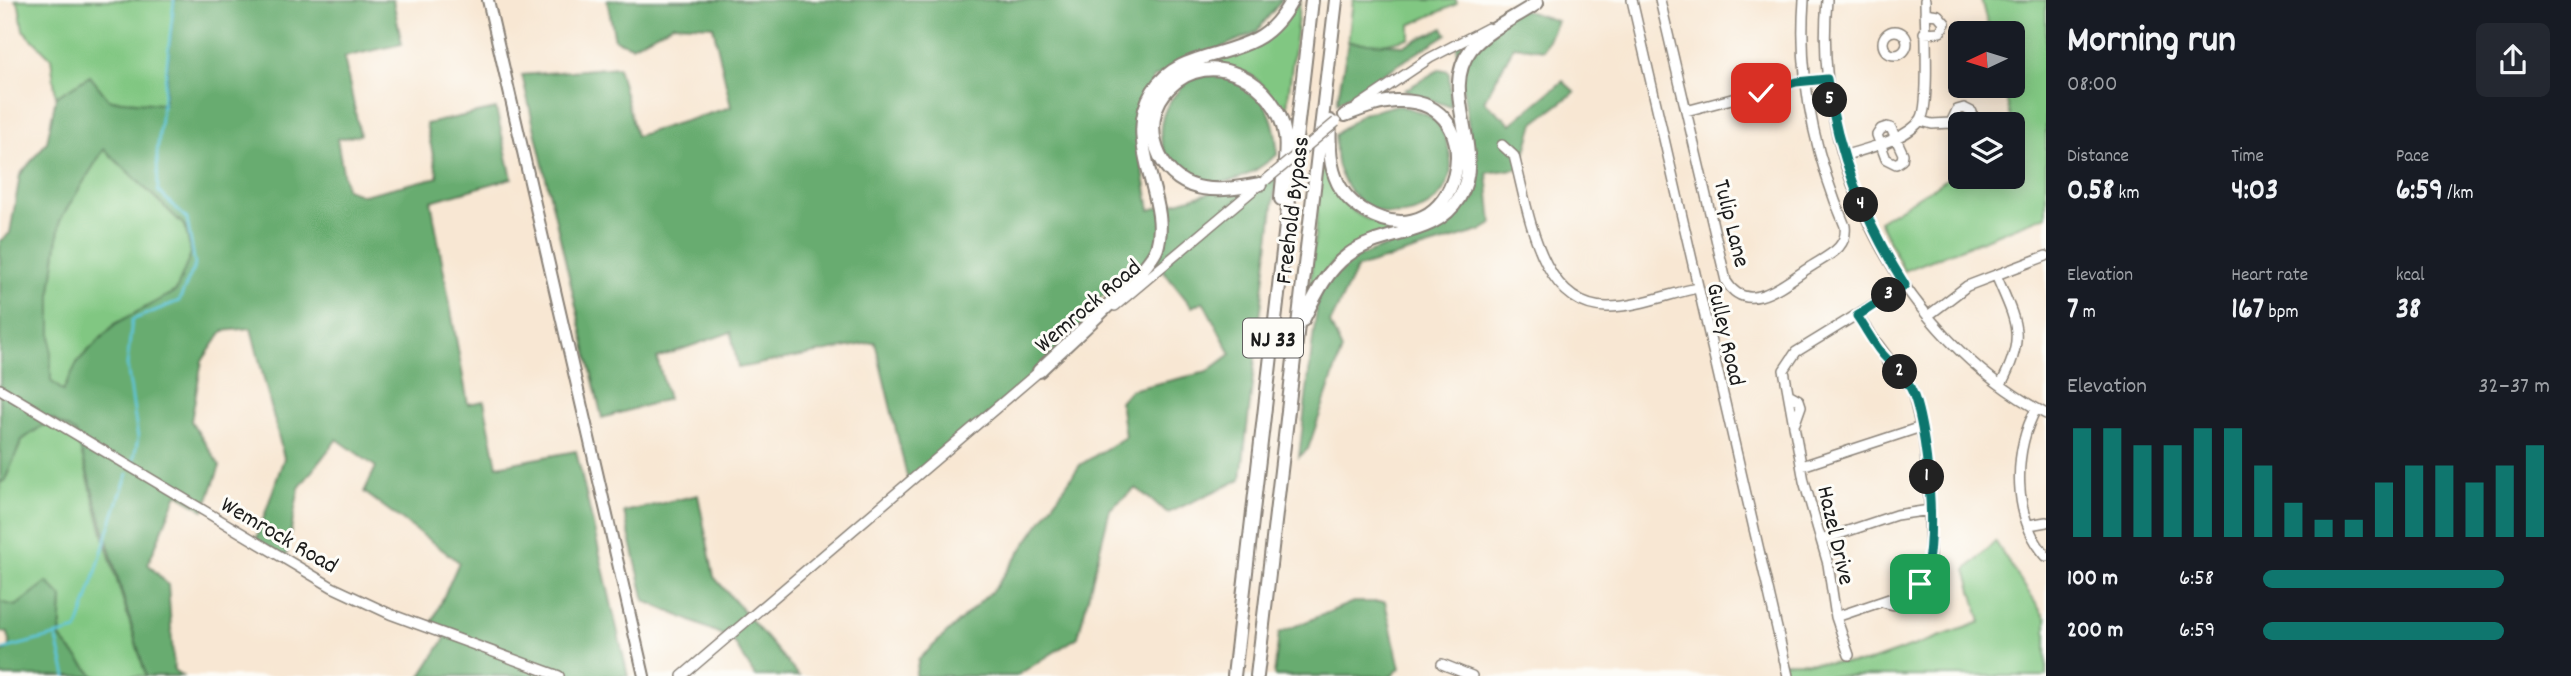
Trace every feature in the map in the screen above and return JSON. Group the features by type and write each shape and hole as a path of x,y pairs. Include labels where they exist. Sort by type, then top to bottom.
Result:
{"highway":[{"path":"1039,371 1139,273 1155,252 1159,229 1142,128 1146,106 1158,84 1187,63 1257,39 1275,24 1292,0"},
{"name":"Freehold Bypass","path":"1234,676 1312,0"},
{"path":"1337,0 1329,156 1337,184 1359,208 1390,220 1423,216 1445,199 1456,180 1459,158 1454,136 1440,117 1425,107 1400,101 1381,103 1340,119"},
{"name":"Freehold Bypass","path":"1257,676 1337,0"},
{"path":"1299,326 1323,281 1349,254 1427,225 1453,207 1464,189 1469,169 1470,153 1458,85 1465,58 1478,42 1540,1"},
{"path":"1263,182 1235,188 1198,187 1185,183 1168,169 1156,148 1153,126 1162,97 1177,81 1204,69 1231,72 1260,88 1275,107 1285,136 1277,304"}],"main road":[{"path":"488,0 644,676"}],"street":[{"name":"Gulley Road","path":"1632,0 1788,676"},
{"name":"Tulip Lane","path":"1660,0 1726,281 1740,295 1764,296 1835,251 1845,237 1845,226 1820,158 1805,81 1804,0"},
{"path":"1827,0 1827,79 1843,156 1867,219 1905,285 1961,350 2001,384 2046,414"},
{"path":"1843,156 1896,137 1921,121 1926,103 1925,0"},
{"name":"Wemrock Road","path":"682,676 1039,371 1340,119 1430,58 1540,1"},
{"path":"1908,43 1940,33 1945,23 1938,15 1925,13"},
{"path":"1686,111 1805,81 1827,79"},
{"path":"1921,121 1932,124 1948,123"},
{"path":"1891,128 1896,137 1903,154 1896,164 1888,162 1877,135 1881,129 1891,128"},
{"path":"1502,145 1514,156 1541,254 1550,274 1565,293 1588,304 1609,307 1697,288"},
{"path":"1929,315 1957,292 2046,256"},
{"path":"1996,275 2018,339 2010,368 2001,384"},
{"name":"Hazel Drive","path":"1849,655 1836,617 1821,540 1802,466 1790,395 1784,378 1789,359 1905,285"},
{"path":"1836,617 1913,591 1926,577 1930,565 1930,510 1921,427 1912,390 1886,359 1857,316"},
{"name":"Wemrock Road","path":"0,388 332,587 390,614 559,676"},
{"path":"2036,408 2024,433 2020,453 2021,493 2034,539 2046,556"},
{"path":"1802,466 1921,427"},
{"path":"1821,540 1896,515 1930,510"},
{"path":"2029,524 2046,522"},
{"path":"1443,664 1472,676"}],"green space":[{"path":"15,0 174,0 164,104 109,100 90,76 56,97 51,58 23,30 19,5"},
{"path":"174,0 393,0 402,44 344,57 360,135 337,139 346,189 363,195 438,177 426,124 496,109 512,178 431,201 468,404 484,401 497,466 576,451 628,676 421,676 449,632 431,625 459,562 364,492 376,467 337,439 299,488 286,557 256,540 284,458 251,328 223,331 202,361 191,421 220,466 204,510 177,494 148,564 168,585 174,670 182,676 146,676 76,433 52,419 22,440 5,480 0,483 0,241 10,233 20,175 47,142 56,97 90,76 109,100 164,104","holes":["104,149 185,226 191,253 176,291 115,324 78,361 63,391 51,381 51,291 60,220"]},
{"path":"607,0 1282,0 1256,32 1153,78 1135,125 1150,210 1277,173 1241,479 1168,513 1136,488 1110,509 1078,637 1016,676 915,676 919,659 995,588 1080,465 1125,437 1120,401 1130,390 1207,372 1231,354 1203,301 1192,307 1161,268 1097,299 1104,315 909,485 875,342 738,368 731,332 657,358 668,399 602,418 522,75 618,67 636,136 731,107 713,26 673,24 632,46 615,40"},
{"path":"1300,0 1285,123 1270,96 1255,78 1234,69 1203,64 1288,17"},
{"path":"1353,0 1456,0 1457,4 1410,25 1410,38 1378,45 1348,42"},
{"path":"1981,0 2046,0 2046,215 1904,271 1879,221 1948,178 1948,189 2025,189 2025,112 2010,112 2006,98 2025,98 2025,21 1987,21"},
{"path":"1518,8 1557,21 1543,50 1514,46 1484,101 1511,124 1563,81 1575,92 1534,123 1521,168 1487,173 1492,224 1480,231 1357,268 1330,323 1342,350 1308,449 1299,457 1320,280 1349,260 1442,226 1469,201 1475,169 1456,41"},
{"path":"1443,28 1447,34 1337,103 1348,42 1405,45"},
{"path":"1440,69 1449,71 1451,107 1405,90"},
{"path":"1210,74 1226,78 1252,91 1268,110 1276,138 1277,155 1249,174 1230,181 1209,182 1192,178 1178,169 1167,157 1162,142 1161,125 1166,108 1178,91 1189,79"},
{"path":"1397,105 1424,113 1438,124 1448,146 1451,170 1444,190 1430,204 1411,213 1390,214 1369,207 1351,192 1338,167 1335,135 1362,114"},
{"path":"103,148 185,226 192,253 176,291 115,324 78,361 63,392 51,381 51,291 60,220"},
{"path":"1322,161 1335,190 1352,210 1375,222 1407,227 1361,244 1339,257 1309,296"},
{"path":"52,418 76,433 106,545 146,676 94,676 60,638 62,597 16,607 0,602 0,483 5,480 22,440"},
{"path":"698,495 714,577 799,676 755,676 732,639 645,601 624,512"},
{"path":"1995,541 2046,619 2046,676 1785,676 1782,662 1865,663 1981,622 1966,570"},
{"path":"47,582 62,597 60,638 94,676 0,676 0,655 10,646 8,633 0,632 0,602 16,606"},
{"path":"1353,602 1385,602 1400,668 1392,676 1274,676 1279,633"}],"waterway":[{"path":"133,463 138,438 127,365 132,320 179,301 195,265 187,219 158,191 157,154 174,0"},
{"path":"0,650 77,630 128,474"},
{"path":"56,635 66,676"}],"route":[{"path":"1761,93 1796,82 1827,79 1835,127 1854,189 1875,236 1905,285 1857,316 1886,359 1906,380 1912,390 1919,415 1929,498 1930,545 1930,565 1920,584"}]}
